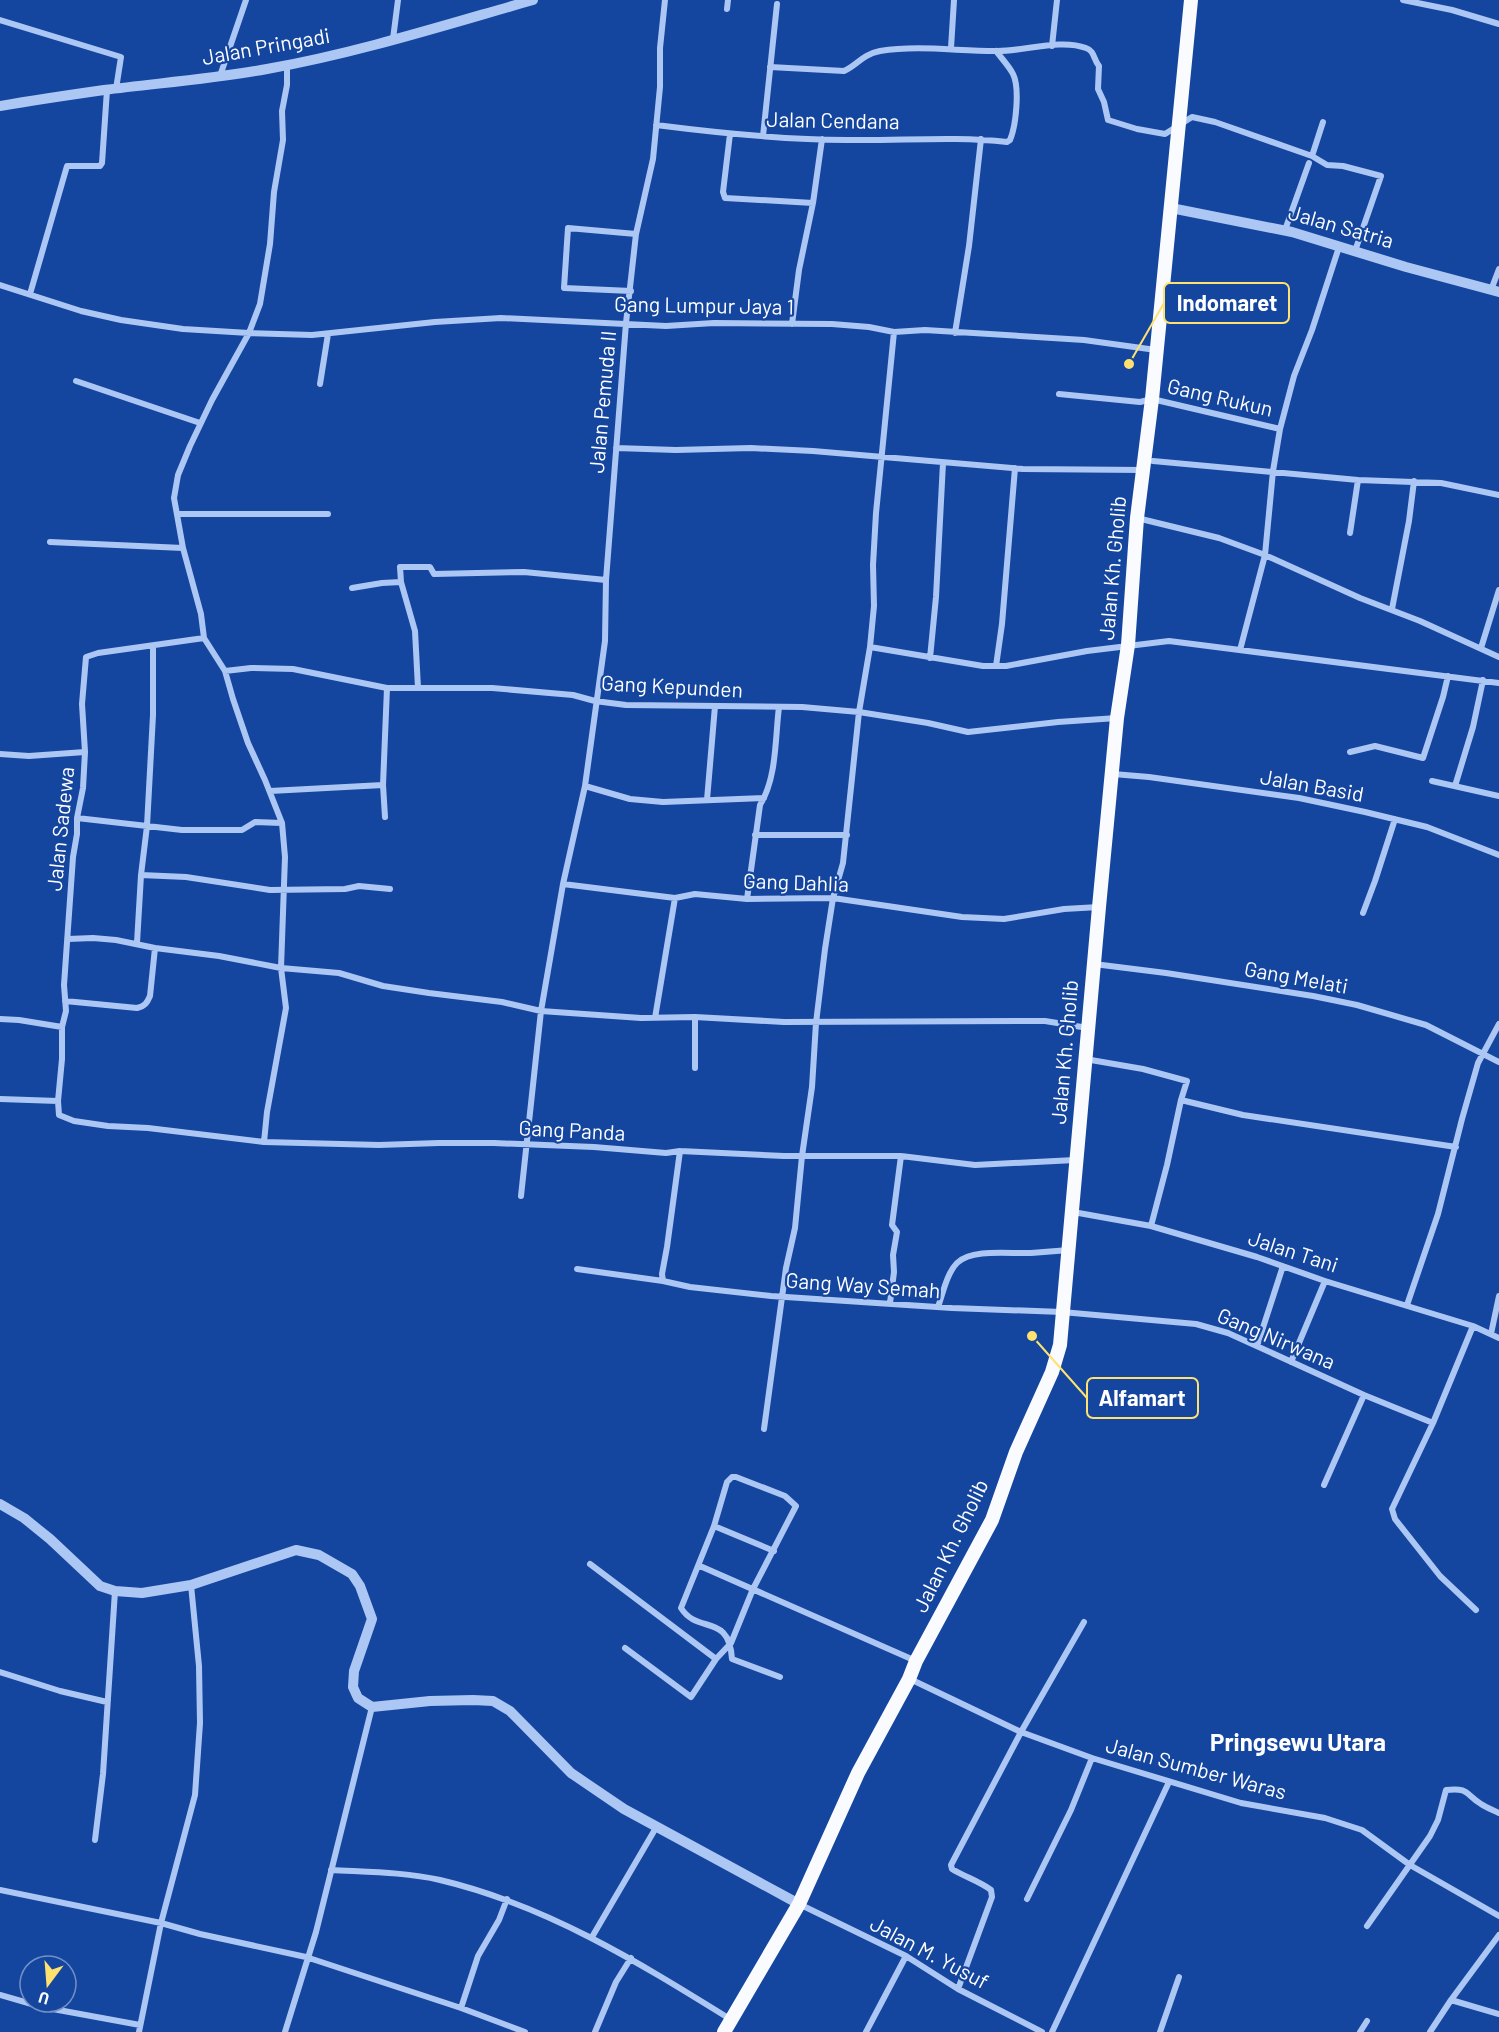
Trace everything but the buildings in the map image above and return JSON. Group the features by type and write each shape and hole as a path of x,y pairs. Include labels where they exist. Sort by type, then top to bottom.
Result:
{"main road":[{"name":"Jalan Kh. Gholib","path":"724,2032 799,1904 858,1773 992,1520 1016,1452 1052,1372 1060,1345 1093,964 1117,718 1128,645 1137,518 1148,465 1152,399 1191,0"}],"street":[{"path":"220,76 246,0"},
{"path":"393,39 398,0"},
{"name":"Jalan Pringadi","path":"0,106 287,65 355,51 471,19 514,3 533,0"},
{"name":"Jalan Pemuda II","path":"521,1196 541,1011 563,884 585,786 605,641 606,580 626,323 636,234 653,159 665,0"},
{"path":"727,9 728,0"},
{"path":"951,48 954,0"},
{"path":"1052,46 1057,0"},
{"path":"1403,0 1452,10 1499,24"},
{"path":"763,136 777,4"},
{"path":"0,20 121,57 112,89 102,163 99,166 67,166 30,294"},
{"path":"770,67 844,71 851,68 862,57 880,51 909,49 951,48 996,51 1069,44 1089,49 1099,66 1098,89 1108,120 1137,129 1165,134 1192,117 1215,122 1327,165 1343,166 1381,176 1355,251"},
{"name":"Jalan Cendana","path":"656,126 730,134 822,139 981,139 1007,142 1010,140 1016,106 1016,83 1014,75 996,51"},
{"path":"264,1142 268,1102 286,1008 281,968 285,857 282,824 232,699 225,671 204,638 201,614 183,548 174,498 178,475 200,423 249,333 260,304 283,140 282,111 287,85 287,65"},
{"path":"1285,230 1323,122"},
{"path":"730,134 723,192 725,198 813,203"},
{"path":"792,324 822,139"},
{"path":"955,333 969,246 981,139"},
{"name":"Jalan Satria","path":"1171,208 1285,230 1495,291"},
{"path":"631,291 564,288 568,228 636,234"},
{"path":"1240,650 1265,555 1273,471 1280,429 1294,376 1312,330 1339,247"},
{"path":"1495,291 1499,268"},
{"name":"Gang Lumpur Jaya 1","path":"0,285 81,311 130,322 183,329 249,333 328,334 435,322 501,318 666,326 714,323 869,327 894,332 925,330 1084,340 1157,350"},
{"path":"764,1429 790,1247 795,1228 801,1156 812,1087 816,1023 833,897 843,863 859,712 870,647 874,538 894,332"},
{"path":"320,384 328,334"},
{"path":"76,381 200,423"},
{"name":"Gang Rukun","path":"1059,394 1140,402 1152,399 1280,429"},
{"path":"616,448 676,450 751,448 1015,468 1148,465 1273,471 1358,480 1441,483 1499,495"},
{"path":"930,658 936,597 943,463"},
{"path":"996,666 1002,624 1015,468"},
{"path":"1350,533 1358,480"},
{"path":"1392,609 1409,521 1414,481"},
{"path":"177,514 328,514"},
{"path":"1137,518 1219,538 1265,555 1499,657"},
{"path":"51,542 183,548"},
{"path":"418,688 415,631 401,582 400,567 430,567 434,574 524,572 606,580"},
{"path":"352,588 401,582"},
{"path":"1481,648 1499,590"},
{"name":"Jalan Sadewa","path":"66,1119 59,1115 58,1101 62,1027 66,1011 64,985 77,818 83,788 85,752 82,704 86,657 98,653 204,638"},
{"path":"870,647 983,666 1006,666 1128,645 1169,641 1499,683"},
{"path":"137,943 153,716 153,646"},
{"name":"Gang Kepunden","path":"225,671 251,668 293,669 387,688 492,688 573,696 626,705 802,707 859,712 968,732 1117,718"},
{"path":"1350,752 1375,746 1423,758 1448,676"},
{"path":"1455,786 1473,727 1483,680"},
{"path":"385,817 383,785 387,688"},
{"path":"706,800 714,706"},
{"path":"747,899 754,835 760,805 773,765 778,707"},
{"path":"0,754 29,756 85,752"},
{"name":"Jalan Basid","path":"1113,774 1299,798 1426,827 1499,855"},
{"path":"1432,781 1499,796"},
{"path":"270,791 383,785"},
{"path":"585,786 630,799 663,802 764,798"},
{"path":"77,818 182,830 242,830 255,822 282,824"},
{"path":"1363,913 1395,819"},
{"path":"754,835 847,835"},
{"path":"141,875 186,877 270,890 345,889 359,886 390,889"},
{"name":"Gang Dahlia","path":"563,884 675,898 695,894 747,899 833,897 962,917 1004,920 1064,909 1099,907"},
{"path":"656,1018 675,898"},
{"path":"68,939 93,938 137,943 155,948 219,956 281,968 339,973 383,986 502,1002 541,1011 656,1018 695,1017 816,1023 1045,1021 1088,1028"},
{"path":"64,1000 143,1007 150,996 155,948"},
{"name":"Gang Melati","path":"1093,964 1313,996 1357,1005 1426,1025 1499,1062"},
{"path":"694,1068 695,1017"},
{"path":"0,1019 62,1027"},
{"path":"1407,1305 1438,1214 1478,1063 1499,1024"},
{"path":"1085,1059 1187,1081 1151,1226"},
{"path":"0,1099 58,1101"},
{"path":"1181,1100 1243,1115 1456,1147"},
{"name":"Gang Panda","path":"66,1119 108,1126 148,1128 264,1142 379,1145 528,1144 666,1153 680,1151 801,1156 901,1156 975,1165 1076,1160"},
{"path":"663,1281 662,1274 680,1151"},
{"path":"890,1303 897,1232 892,1225 901,1156"},
{"name":"Jalan Tani","path":"1073,1212 1151,1226 1473,1326 1499,1338"},
{"path":"938,1307 956,1263 965,1258 983,1253 1069,1250"},
{"path":"1257,1346 1283,1266"},
{"name":"Gang Way Semah","path":"577,1269 717,1291 783,1297 1062,1312"},
{"path":"1291,1362 1325,1281"},
{"path":"1491,1334 1499,1296"},
{"name":"Gang Nirwana","path":"1062,1312 1196,1324 1227,1333 1364,1395 1433,1423"},
{"path":"1473,1326 1433,1423 1392,1509 1393,1515 1440,1575 1476,1610"},
{"path":"1324,1485 1364,1395"},
{"path":"625,1648 691,1697 716,1659 731,1643 753,1589 796,1506 785,1497 736,1477 732,1477 728,1482 700,1566 681,1608 686,1614 723,1632 731,1643 732,1659 780,1677"},
{"path":"0,1504 24,1518 50,1539 100,1586 115,1592 142,1593 191,1585 296,1550 319,1555 352,1574 360,1586 372,1619 354,1671 353,1687 358,1698 372,1707 430,1701 492,1701 510,1711 571,1773 624,1809 799,1904"},
{"path":"714,1526 774,1551"},
{"path":"590,1564 716,1659"},
{"path":"700,1566 916,1661"},
{"path":"0,1995 42,2007 140,2028 161,1923 195,1795 198,1761 199,1666 191,1585"},
{"path":"95,1840 103,1774 115,1592"},
{"path":"958,1989 992,1897 991,1890 952,1869 951,1865 1084,1622"},
{"path":"0,1672 60,1691 107,1702"},
{"name":"Jalan Sumber Waras","path":"909,1678 1022,1732 1092,1758 1241,1803 1325,1818 1362,1830 1410,1865 1499,1916"},
{"path":"285,2032 306,1957 316,1932 372,1707"},
{"path":"1027,1899 1071,1810 1092,1758"},
{"path":"1052,2032 1169,1782"},
{"path":"1367,1926 1430,1836 1438,1820 1446,1790 1467,1791 1479,1803 1499,1814"},
{"path":"592,1937 657,1826"},
{"path":"331,1870 379,1872 438,1879 507,1899 592,1937 632,1958 731,2019"},
{"path":"0,1890 161,1923 306,1957 525,2032"},
{"path":"460,2008 478,1956 499,1920 507,1899"},
{"name":"Jalan M. Yusuf","path":"799,1904 906,1956 958,1989 1042,2032"},
{"path":"1432,2031 1451,2000 1499,1935"},
{"path":"866,2032 906,1956"},
{"path":"595,2032 621,1973 632,1958"},
{"path":"1160,2032 1179,1977"},
{"path":"1451,2000 1499,2014"},
{"path":"1360,2032 1366,2021"}],"place":[{"name":"Indomaret","path":"1129,364"},
{"name":"Alfamart","path":"1032,1336"}],"district":[{"name":"Pringsewu Utara","path":"1298,1743"}]}
